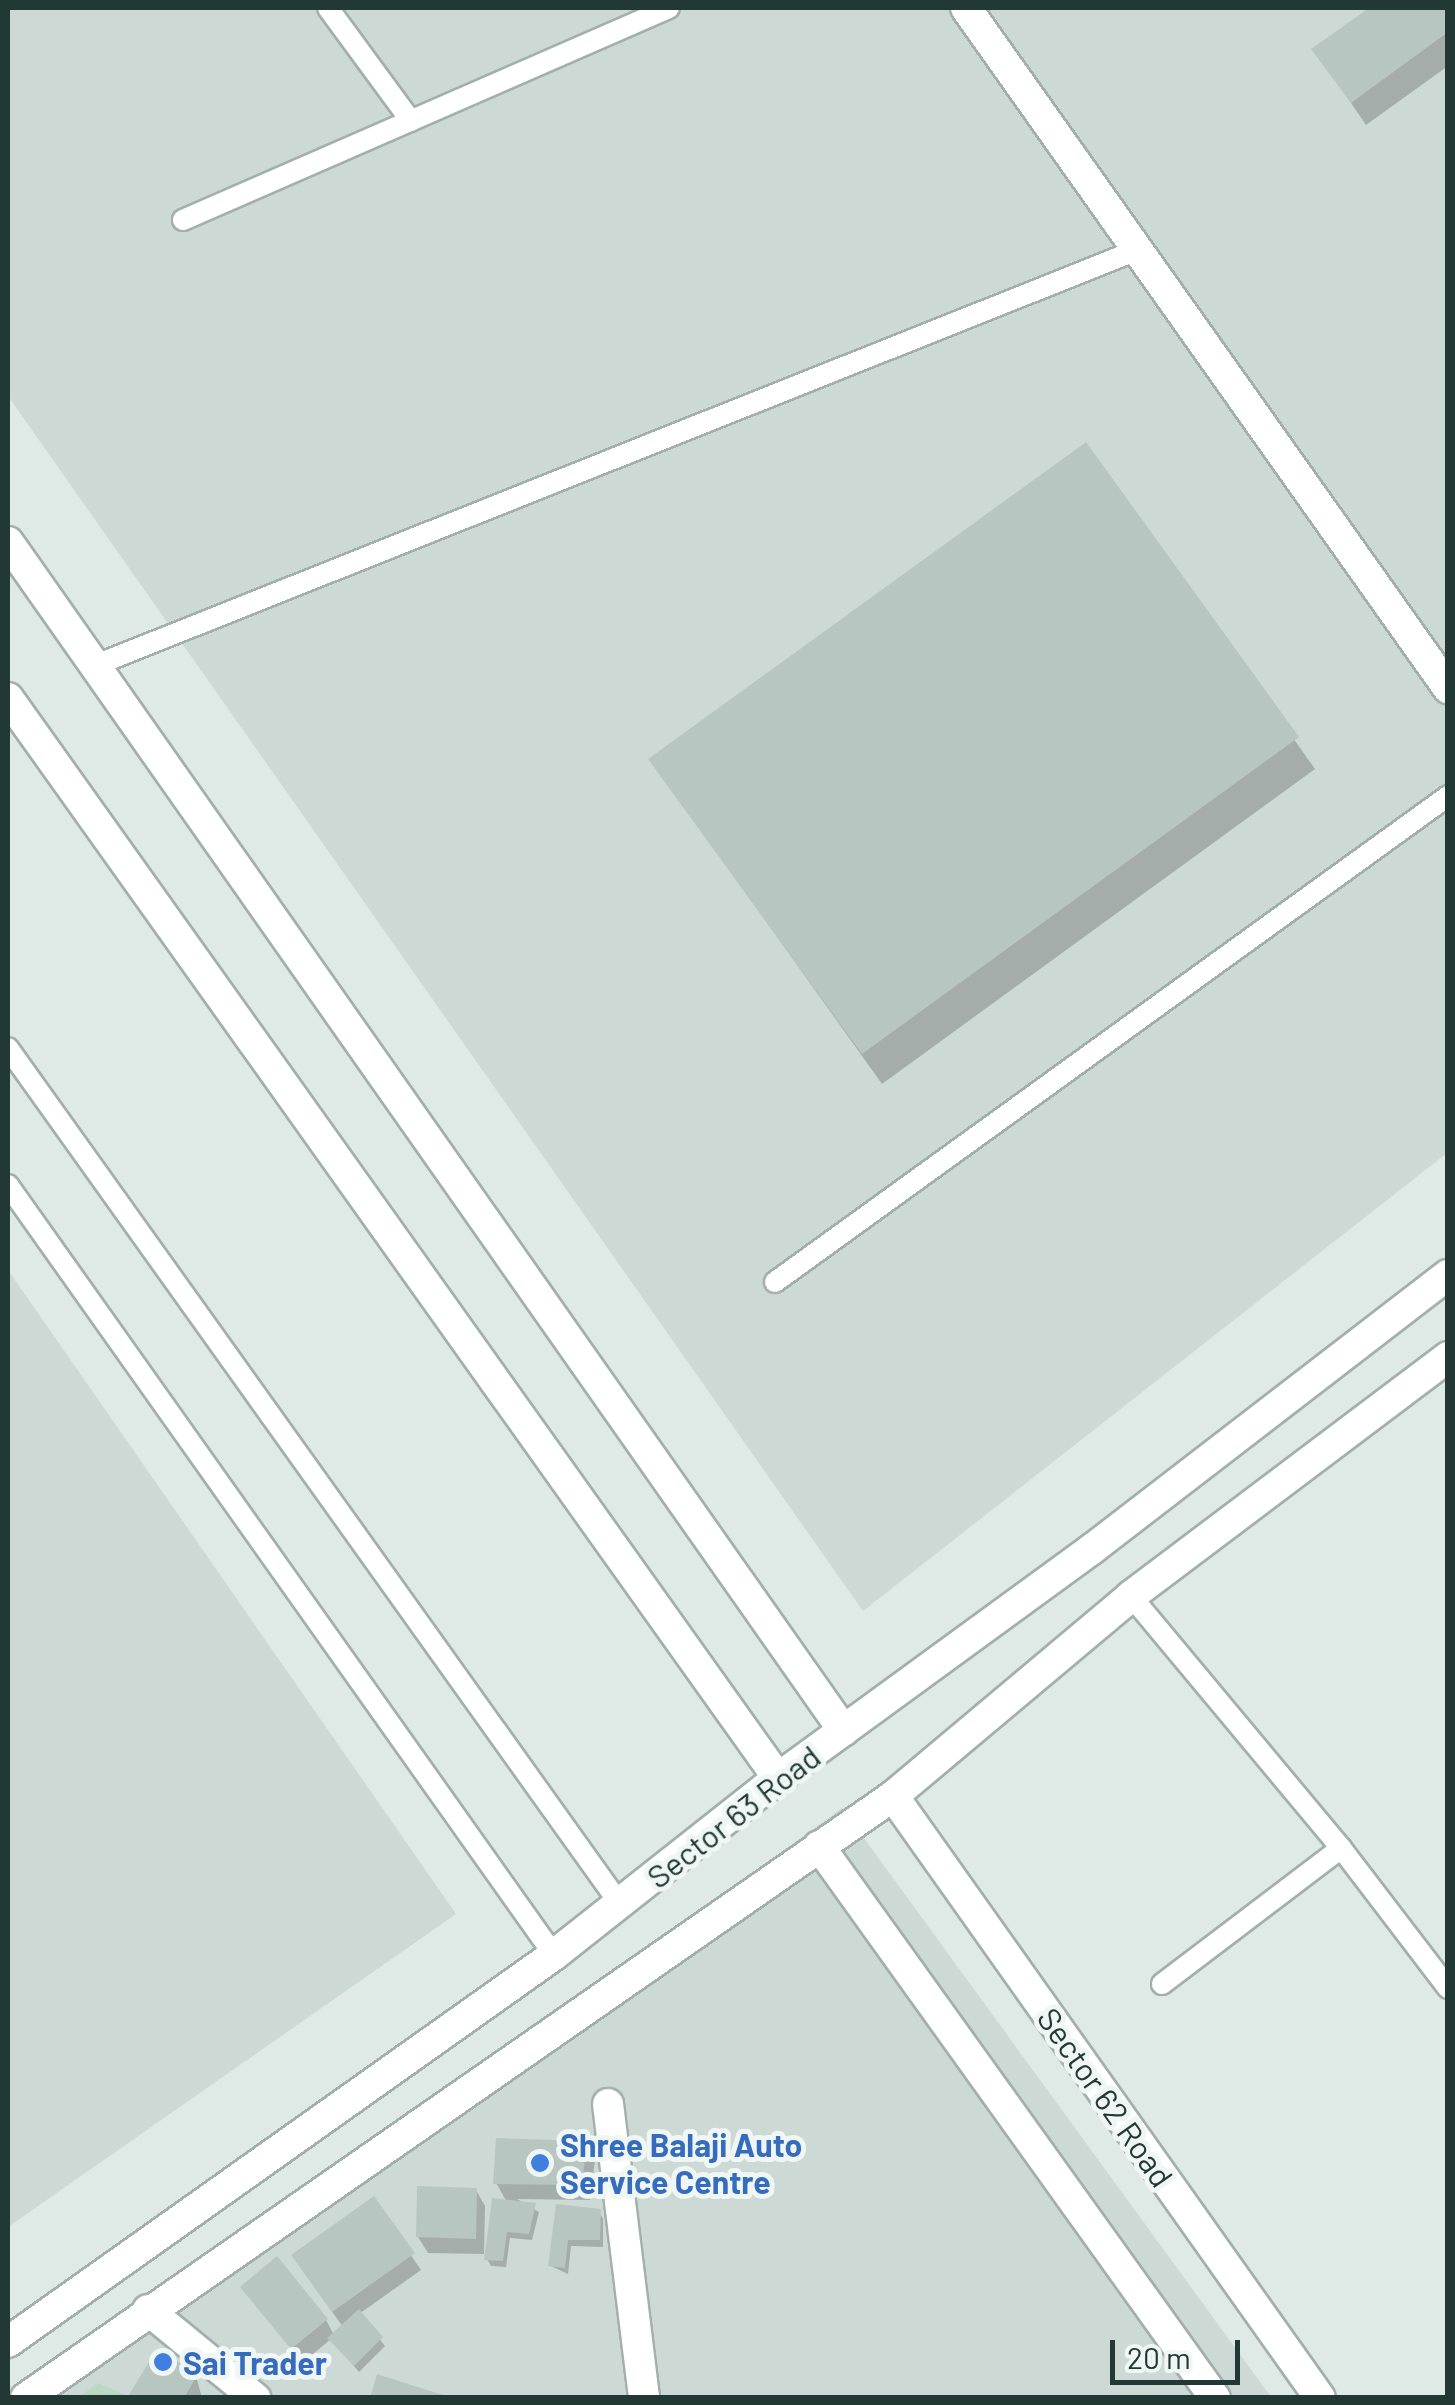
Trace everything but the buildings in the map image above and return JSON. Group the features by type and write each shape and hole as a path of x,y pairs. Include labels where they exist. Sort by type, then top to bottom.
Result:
{"street":[{"path":"966,8 1448,688"},
{"path":"8,542 844,1732"},
{"path":"8,698 778,1778"},
{"name":"Sector 63 Road","path":"8,2342 554,1955 778,1778 1448,1275"},
{"path":"26,2398 892,1796 1131,1596 1448,1357"},
{"name":"Sector 62 Road","path":"892,1796 1320,2398"},
{"path":"820,1846 1215,2398"},
{"path":"608,2104 644,2398"},
{"path":"148,2310 255,2398"}],"lane":[{"path":"328,8 411,121"},
{"path":"183,220 669,8"},
{"path":"96,665 1136,250"},
{"path":"775,1282 1448,796"},
{"path":"8,1048 620,1904"},
{"path":"8,1185 554,1955"},
{"path":"1131,1596 1341,1848 1448,1988"},
{"path":"1162,1984 1341,1848"}],"shaded area":[{"path":"8,8 1447,8 1447,1153 863,1611 8,396"},
{"path":"8,1270 456,1914 8,2227"},
{"path":"842,1808 1271,2397 34,2398"}],"green space":[{"path":"98,2383 130,2397 78,2398"}],"place":[{"name":"Shree Balaji Auto Service Centre","path":"540,2163"},
{"name":"Sai Trader","path":"163,2362"}]}
